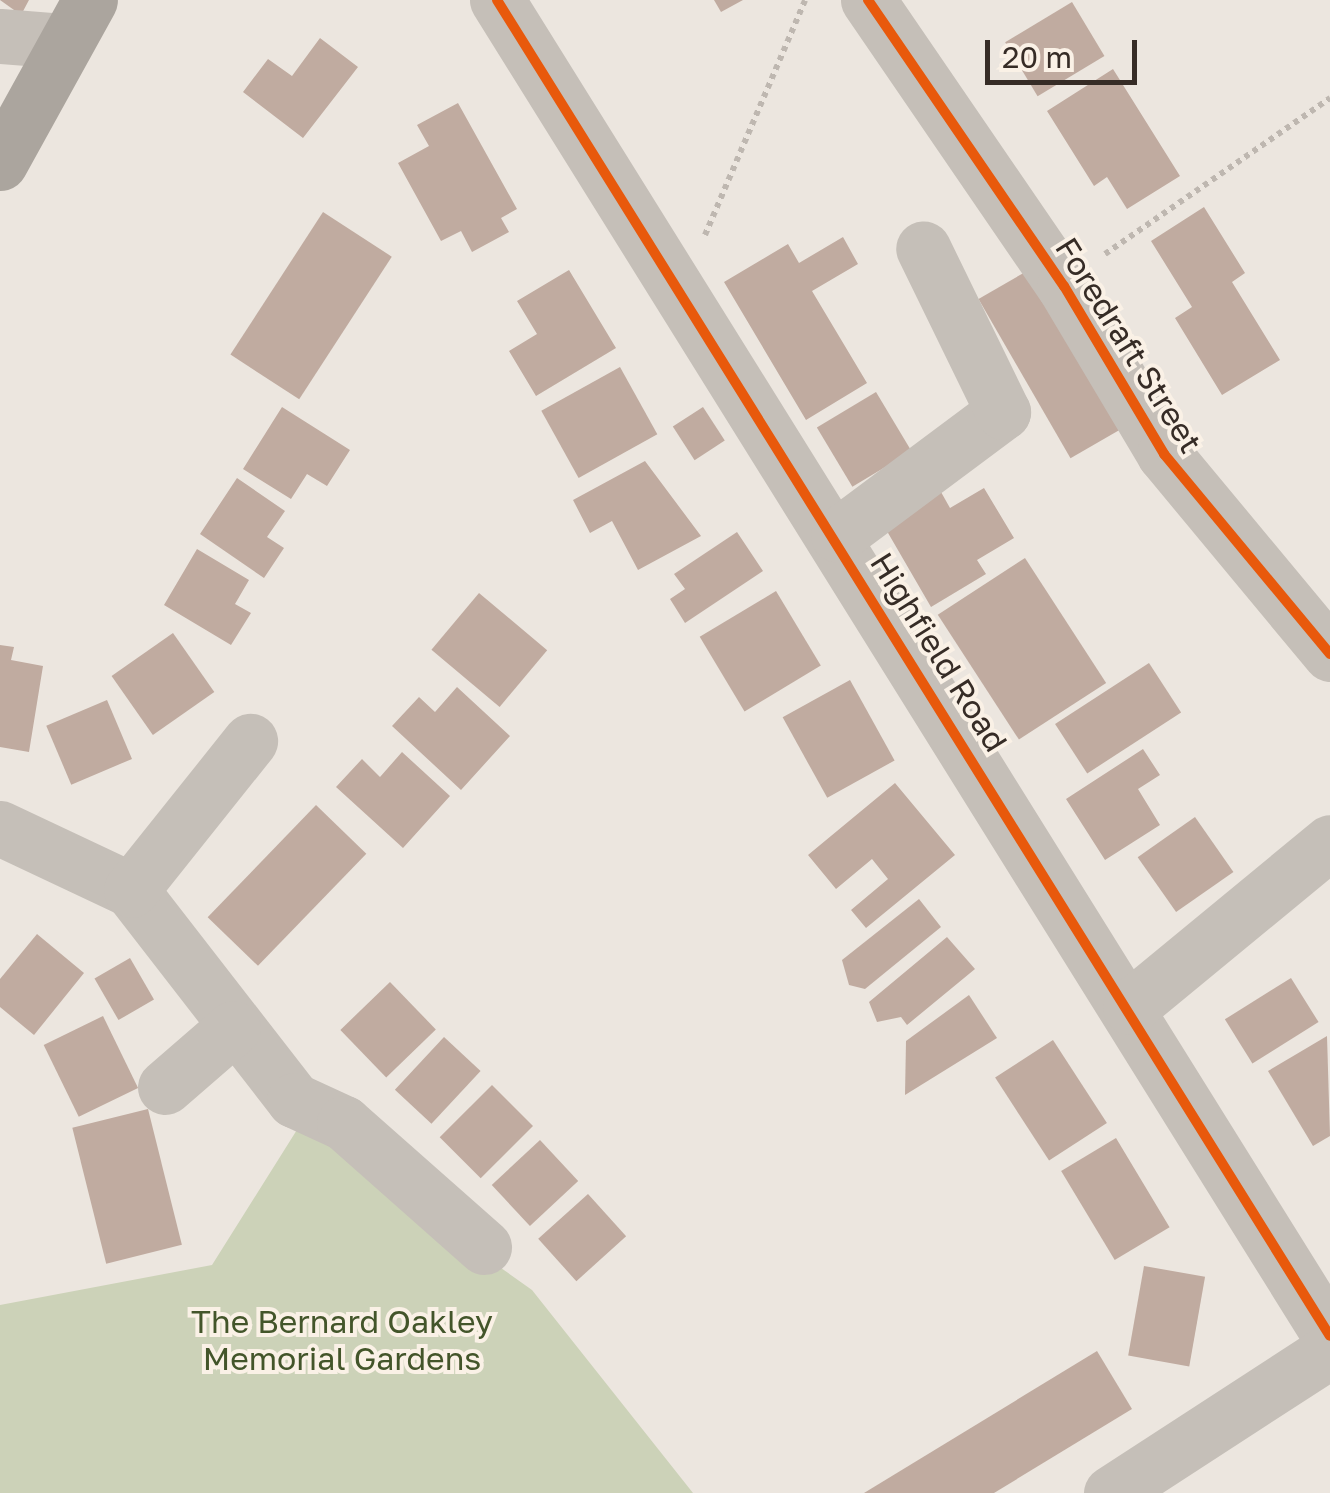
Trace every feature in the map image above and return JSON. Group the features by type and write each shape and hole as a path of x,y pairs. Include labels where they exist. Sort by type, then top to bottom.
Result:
{"highway":[{"path":"0,163 76,20"}],"street":[{"name":"Highfield Road","path":"496,0 677,301 838,536 1330,1336"},
{"name":"Foredraft Street","path":"868,0 1064,286 1164,454 1330,654"},
{"path":"0,36 76,20"},
{"path":"838,536 1003,412 923,248"},
{"path":"131,890 250,741"},
{"path":"0,828 131,890 160,916 233,1028 294,1100 344,1124 484,1247"},
{"path":"1130,1006 1330,842"},
{"path":"165,1087 233,1028"},
{"path":"1111,1493 1330,1351"}],"path":[{"path":"677,301 804,0"},
{"path":"1064,286 1330,98"}],"green space":[{"name":"The Bernard Oakley Memorial Gardens","path":"300,1125 532,1290 693,1493 0,1493 0,1305 212,1265"}],"building":[{"path":"0,0 29,0 21,15"},
{"path":"714,0 743,0 721,12"},
{"path":"1072,2 1104,56 1038,96 1005,42"},
{"path":"320,38 358,67 303,138 243,92 268,59 292,76"},
{"path":"1113,69 1180,176 1127,209 1107,177 1094,186 1047,111"},
{"path":"458,103 517,209 501,218 509,232 472,252 461,231 441,241 398,163 429,146 417,125"},
{"path":"1204,207 1245,273 1232,282 1280,360 1222,395 1175,318 1192,307 1151,241"},
{"path":"323,212 392,257 299,399 230,355"},
{"path":"843,237 858,264 812,291 867,383 806,420 724,282 788,244 799,263"},
{"path":"569,270 616,348 536,396 509,351 537,334 517,301"},
{"path":"1027,271 1119,430 1071,458 979,299"},
{"path":"620,367 657,434 579,478 541,411"},
{"path":"876,392 912,451 852,487 817,428"},
{"path":"282,407 350,450 327,486 307,474 291,499 243,469"},
{"path":"703,407 725,441 695,460 673,427"},
{"path":"645,461 701,536 638,570 612,521 590,533 573,500"},
{"path":"237,478 285,511 267,537 284,548 264,578 200,534"},
{"path":"984,488 1014,538 977,560 986,574 931,607 884,526 941,492 950,508"},
{"path":"737,532 763,571 685,623 670,599 685,589 674,574"},
{"path":"197,549 249,580 235,604 251,613 231,645 164,605"},
{"path":"1025,558 1106,683 1019,740 938,615"},
{"path":"776,591 821,666 745,711 700,637"},
{"path":"479,593 547,650 500,707 431,650"},
{"path":"173,633 214,692 153,735 112,676"},
{"path":"0,645 14,647 11,660 43,666 29,752 0,747"},
{"path":"1149,663 1181,712 1087,773 1055,724"},
{"path":"850,680 895,760 827,798 783,717"},
{"path":"457,687 510,736 461,790 392,726 419,697 435,712"},
{"path":"107,700 132,759 71,785 46,726"},
{"path":"1143,749 1160,775 1138,789 1160,825 1105,860 1066,799"},
{"path":"402,752 450,796 403,848 336,787 362,759 380,777"},
{"path":"895,783 955,855 866,928 851,910 888,879 872,859 836,889 808,855"},
{"path":"316,805 366,854 258,966 208,917"},
{"path":"1195,817 1233,872 1176,912 1138,857"},
{"path":"919,899 941,927 865,989 849,985 842,960"},
{"path":"37,934 84,973 34,1035 0,1007 0,979"},
{"path":"947,937 975,969 907,1025 901,1017 877,1022 869,1002"},
{"path":"130,958 154,1000 118,1020 94,978"},
{"path":"1291,978 1319,1022 1252,1063 1225,1019"},
{"path":"390,982 436,1029 386,1077 340,1030"},
{"path":"969,995 997,1038 905,1095 906,1041"},
{"path":"103,1016 138,1088 79,1117 44,1045"},
{"path":"1327,1036 1330,1136 1313,1146 1268,1071"},
{"path":"444,1037 481,1071 431,1124 395,1090"},
{"path":"1053,1040 1107,1123 1049,1161 995,1078"},
{"path":"492,1085 533,1126 481,1178 440,1137"},
{"path":"148,1109 182,1245 106,1264 72,1128"},
{"path":"1116,1138 1170,1227 1115,1260 1061,1171"},
{"path":"540,1140 578,1181 530,1226 492,1185"},
{"path":"588,1194 626,1236 576,1281 538,1239"},
{"path":"1144,1266 1205,1277 1189,1366 1128,1356"},
{"path":"1097,1351 1132,1409 994,1493 864,1493"}],"cycle path":[{"path":"497,0 1330,1336"},
{"path":"868,0 1064,286 1164,454 1330,654"}]}
